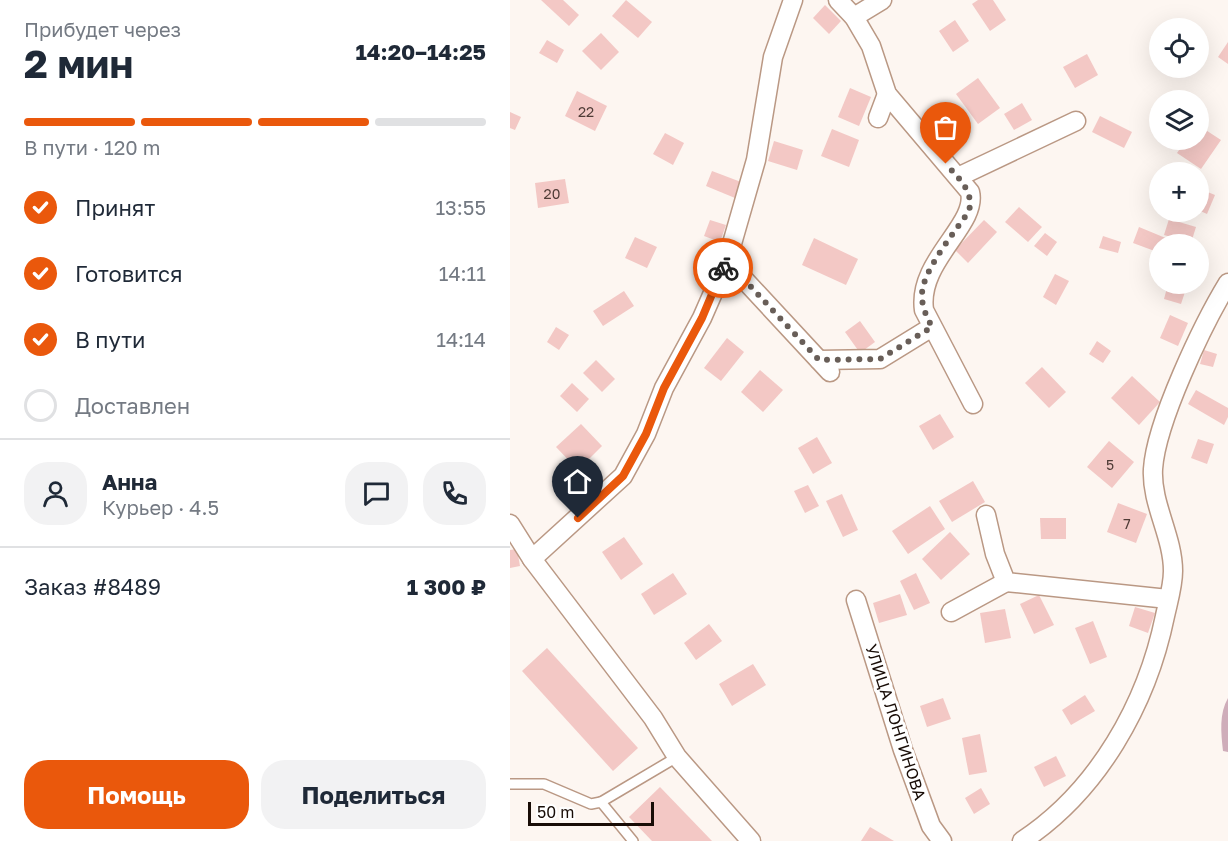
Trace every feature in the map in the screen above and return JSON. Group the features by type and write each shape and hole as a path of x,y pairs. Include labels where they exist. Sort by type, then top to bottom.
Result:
{"street":[{"path":"532,559 623,476 646,434 664,388 702,318 727,261 756,160 773,57 793,0"},
{"path":"838,0 854,17 871,46 887,94 970,192 972,201 969,211 928,274 921,294 924,310 932,327 973,404"},
{"path":"854,17 882,0"},
{"path":"878,118 887,94"},
{"path":"958,177 1076,121"},
{"path":"727,261 825,366 880,359 932,327"},
{"path":"1022,841 1069,804 1131,718 1161,636 1173,573 1171,549 1155,495 1154,468 1158,442 1173,400 1222,306 1228,283"},
{"path":"986,515 994,554 1006,582"},
{"path":"510,524 532,559 653,718 677,757 751,841"},
{"path":"951,612 1006,582 1168,599"},
{"name":"УЛИЦА ЛОНГИНОВА","path":"856,600 903,750 931,826 942,841"}],"lane":[{"path":"510,784 544,784 591,804 601,802 677,757"},
{"path":"601,802 633,841"}],"shaded area":[{"path":"1228,698 1228,752 1223,751 1221,730 1223,710"}],"building":[{"path":"541,0 563,0 579,15 569,26"},
{"path":"626,0 652,22 638,38 612,16"},
{"path":"978,0 993,0 1006,20 990,31 972,4"},
{"path":"825,5 841,21 829,34 813,18"},
{"path":"955,20 969,41 953,52 939,31"},
{"path":"601,33 619,52 601,70 582,51"},
{"path":"547,40 564,50 557,63 539,53"},
{"path":"1228,42 1228,64 1218,57"},
{"path":"1087,54 1098,75 1075,88 1063,67"},
{"path":"978,78 1000,108 978,124 956,94"},
{"path":"850,88 871,97 859,126 838,117"},
{"path":"577,91 607,106 595,131 565,116"},
{"path":"1022,103 1032,120 1014,130 1004,114"},
{"path":"510,112 521,117 515,130 510,128"},
{"path":"1100,116 1132,132 1124,148 1092,132"},
{"path":"832,129 859,140 849,167 821,156"},
{"path":"1209,132 1221,140 1206,162 1190,162 1177,153 1179,150 1209,150"},
{"path":"665,133 684,143 673,165 653,154"},
{"path":"774,141 803,150 797,170 768,161"},
{"path":"712,171 741,182 735,198 706,186"},
{"path":"565,179 569,203 538,208 535,183"},
{"path":"1209,193 1215,195 1209,209"},
{"path":"1019,207 1042,227 1028,242 1005,222"},
{"path":"710,220 726,225 720,242 704,236"},
{"path":"984,220 997,232 968,263 955,250"},
{"path":"1168,222 1179,222 1196,227 1194,234 1164,234"},
{"path":"1139,227 1156,234 1149,234 1149,249 1133,243"},
{"path":"1045,233 1057,242 1047,256 1034,246"},
{"path":"1103,236 1121,242 1118,253 1099,248"},
{"path":"635,237 657,247 647,268 625,258"},
{"path":"814,238 858,259 846,285 802,265"},
{"path":"1055,274 1069,281 1056,305 1043,297"},
{"path":"624,291 634,306 603,326 593,311"},
{"path":"1165,294 1184,294 1181,304 1164,299"},
{"path":"1170,315 1188,323 1178,346 1160,338"},
{"path":"860,321 875,342 860,353 845,332"},
{"path":"556,327 569,335 559,350 547,342"},
{"path":"727,338 744,352 721,381 704,368"},
{"path":"1097,341 1111,351 1103,363 1089,354"},
{"path":"1204,350 1217,354 1213,367 1200,364"},
{"path":"596,360 615,379 602,392 583,373"},
{"path":"1042,367 1066,392 1049,408 1025,383"},
{"path":"760,370 783,390 763,412 741,392"},
{"path":"1132,376 1160,402 1139,425 1111,398"},
{"path":"572,383 589,399 577,412 560,396"},
{"path":"1196,390 1228,408 1228,417 1224,425 1188,404"},
{"path":"940,414 954,437 933,450 919,426"},
{"path":"581,424 602,446 578,470 556,447"},
{"path":"817,437 832,463 813,474 798,448"},
{"path":"1198,439 1214,444 1207,464 1191,458"},
{"path":"1109,441 1134,462 1112,488 1087,467"},
{"path":"973,481 985,502 952,522 939,501"},
{"path":"808,485 819,506 805,513 794,491"},
{"path":"842,494 858,530 843,537 826,501"},
{"path":"1118,503 1147,514 1136,543 1107,532"},
{"path":"930,506 945,529 908,554 892,531"},
{"path":"1040,518 1066,518 1066,539 1041,539"},
{"path":"950,532 970,554 941,580 922,559"},
{"path":"624,537 643,564 621,580 602,552"},
{"path":"517,549 520,566 510,568 510,550"},
{"path":"673,573 687,594 654,615 641,594"},
{"path":"916,573 930,603 914,610 900,581"},
{"path":"900,594 907,615 879,623 873,603"},
{"path":"1039,595 1054,625 1034,634 1020,604"},
{"path":"1135,607 1155,613 1148,633 1129,626"},
{"path":"1005,609 1011,638 985,643 980,613"},
{"path":"1093,621 1107,657 1090,664 1075,628"},
{"path":"709,624 722,641 696,660 684,643"},
{"path":"547,648 638,748 613,771 522,671"},
{"path":"753,664 766,685 732,706 719,684"},
{"path":"1085,695 1095,711 1071,725 1062,710"},
{"path":"943,698 951,719 927,727 920,706"},
{"path":"980,734 987,772 969,775 962,738"},
{"path":"1056,756 1066,776 1044,787 1034,767"},
{"path":"660,787 712,841 652,841 629,817"},
{"path":"981,788 990,804 974,814 965,798"},
{"path":"870,827 894,841 861,841"}],"way so far":[{"path":"723,268 727,261 819,360 880,359 932,327 924,310 921,294 928,274 969,211 972,201 970,192 946,164"}],"route":[{"path":"578,518 623,476 646,434 664,388 702,318 723,268"}]}
